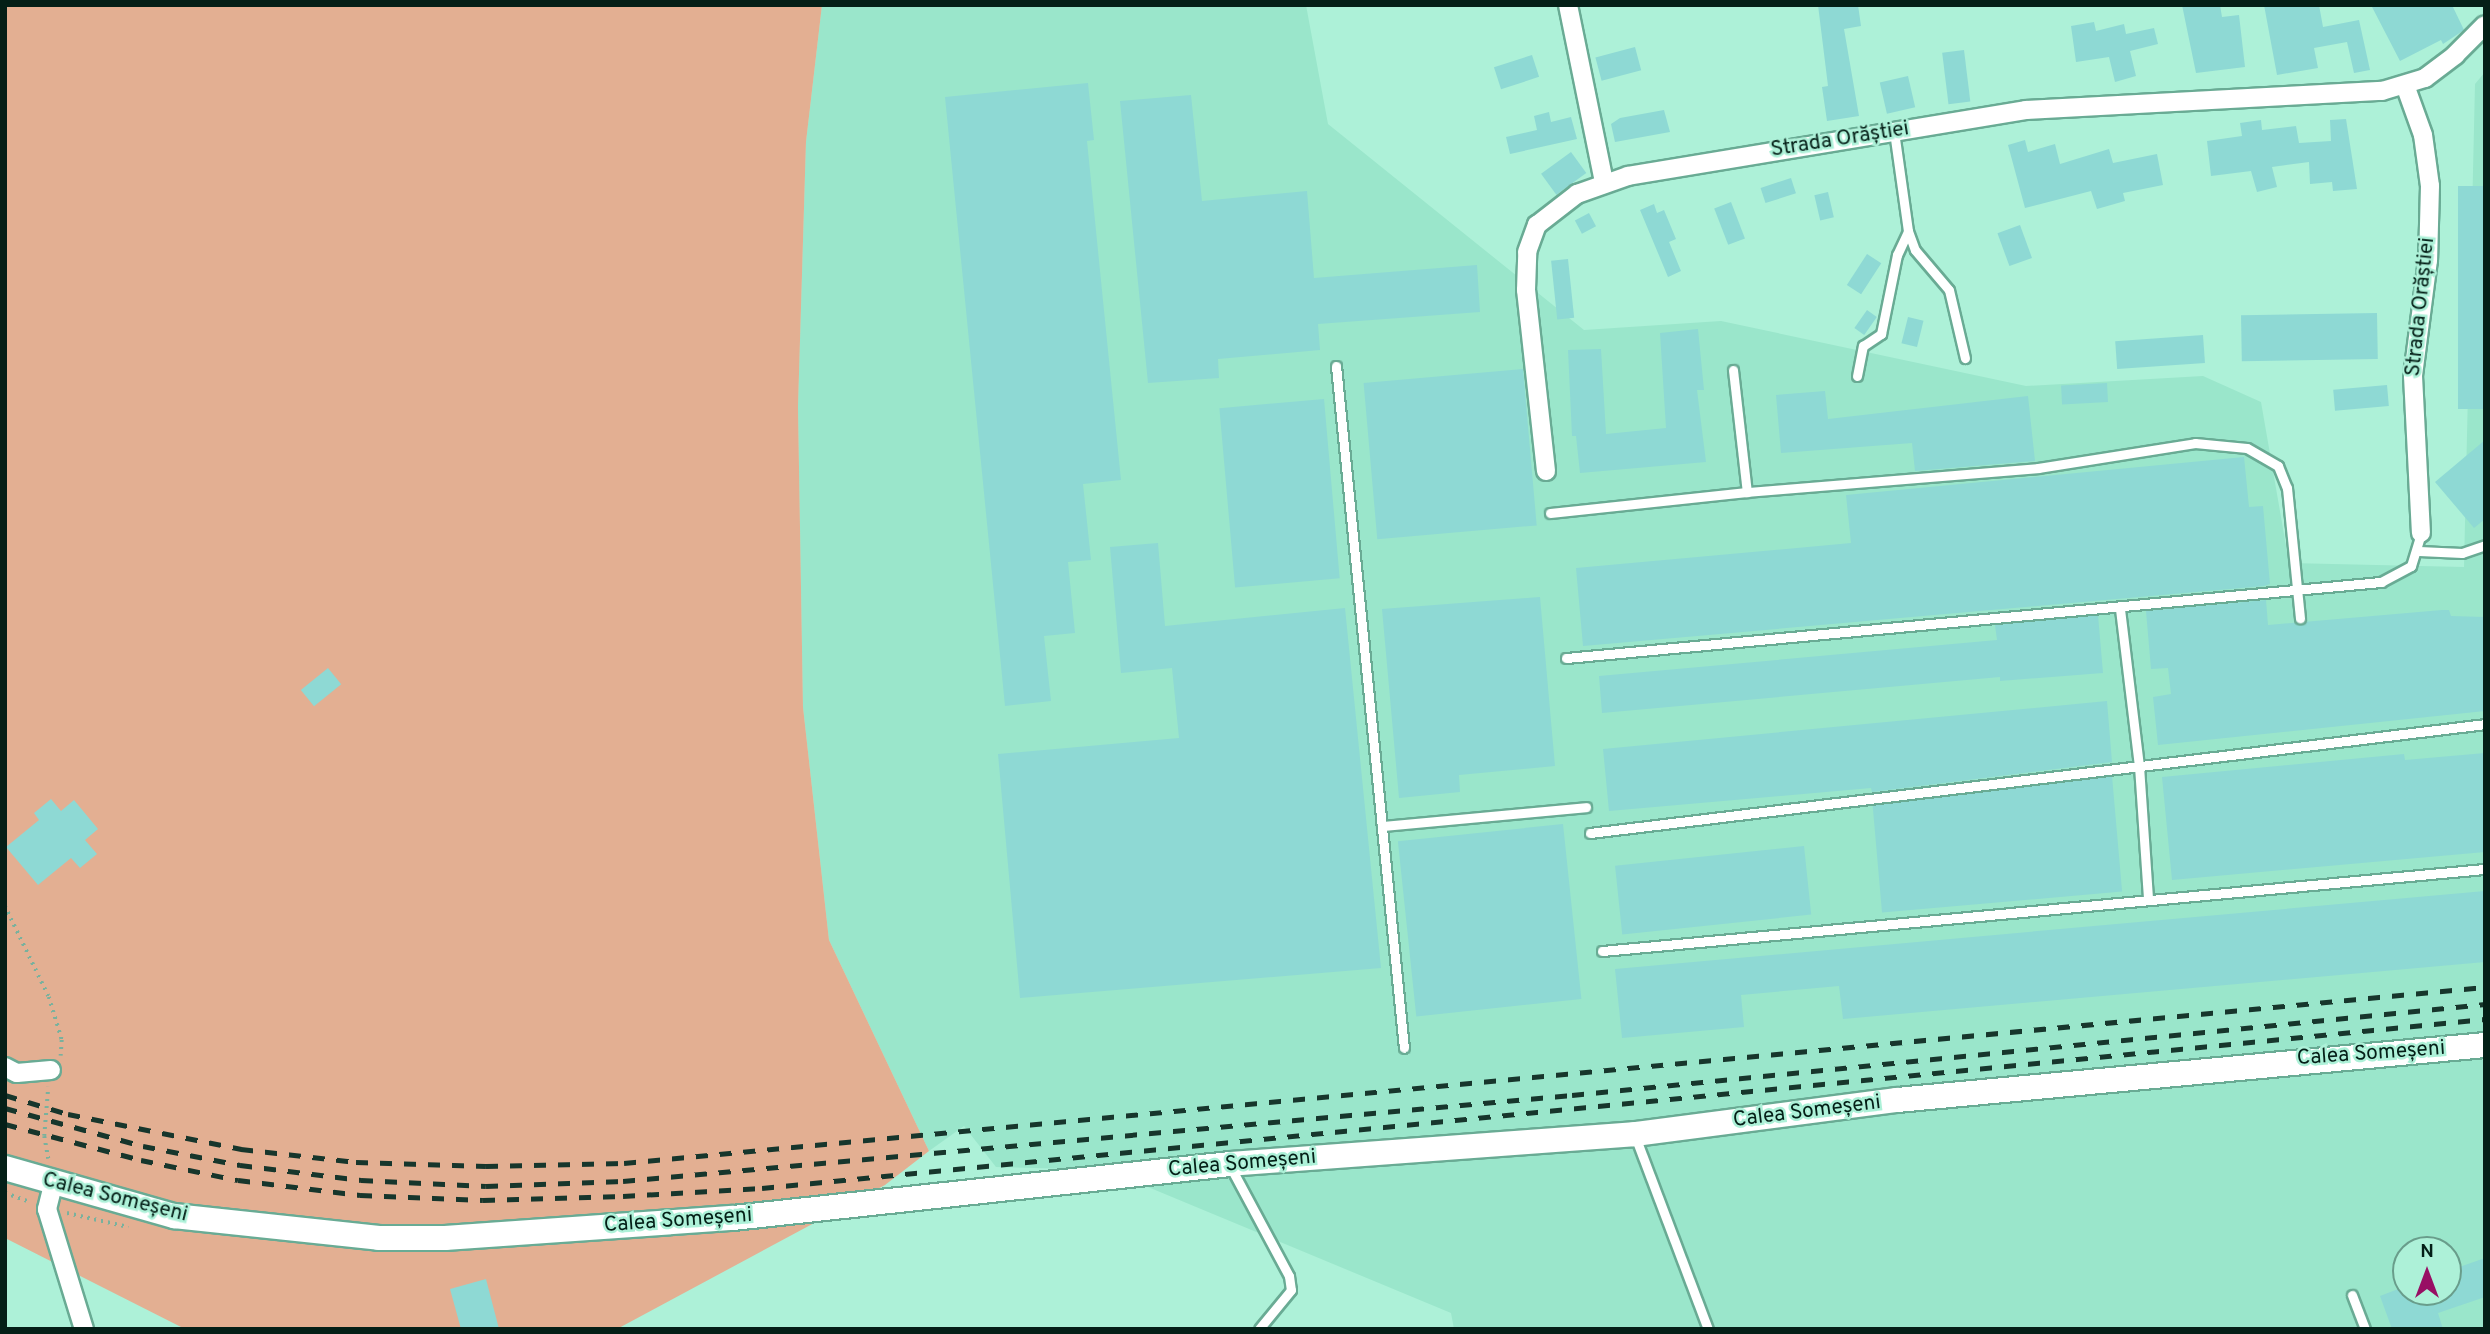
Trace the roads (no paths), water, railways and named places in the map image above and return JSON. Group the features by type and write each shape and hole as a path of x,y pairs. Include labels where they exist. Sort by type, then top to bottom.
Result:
{"main road":[{"name":"Calea Someșeni","path":"5,1168 53,1185 174,1216 379,1238 444,1238 733,1218 1229,1164 1634,1134 1897,1100 2485,1045"}],"street":[{"path":"1568,5 1604,182"},
{"name":"Strada Orăștiei","path":"1546,471 1526,290 1527,252 1537,225 1554,208 1604,182 1894,131 2069,104 2333,94 2405,85 2455,55 2485,25"},
{"name":"Strada Orăștiei","path":"2405,85 2424,135 2430,186 2428,260 2413,376 2420,542"},
{"path":"5,1067 18,1073 51,1070"},
{"path":"53,1185 47,1209 84,1329"}],"lane":[{"path":"1894,131 1908,231 1915,250 1949,290 1965,358"},
{"path":"1857,376 1864,346 1881,334 1897,255 1908,231"},
{"path":"1336,366 1404,1048"},
{"path":"1732,370 1747,492"},
{"path":"1550,513 1747,492 2039,468 2194,443 2247,448 2278,466 2287,488 2300,618"},
{"path":"1566,657 2120,610 2381,582 2403,573 2420,542 2462,553 2485,545"},
{"path":"2120,610 2139,765 2148,897"},
{"path":"1590,834 2485,724"},
{"path":"1382,826 1586,807"},
{"path":"1602,951 2148,897 2485,869"},
{"path":"1634,1134 1707,1329"},
{"path":"1229,1164 1289,1276 1291,1290 1259,1329"},
{"path":"2352,1295 2365,1329"}],"railway":[{"path":"5,1095 68,1114 241,1149 356,1162 486,1166 624,1163 2485,987"},
{"path":"5,1108 143,1146 240,1165 361,1180 486,1186 623,1181 1572,1095 2485,1004"},
{"path":"5,1124 141,1160 238,1180 360,1195 483,1200 623,1196 762,1188 2485,1019"}]}
